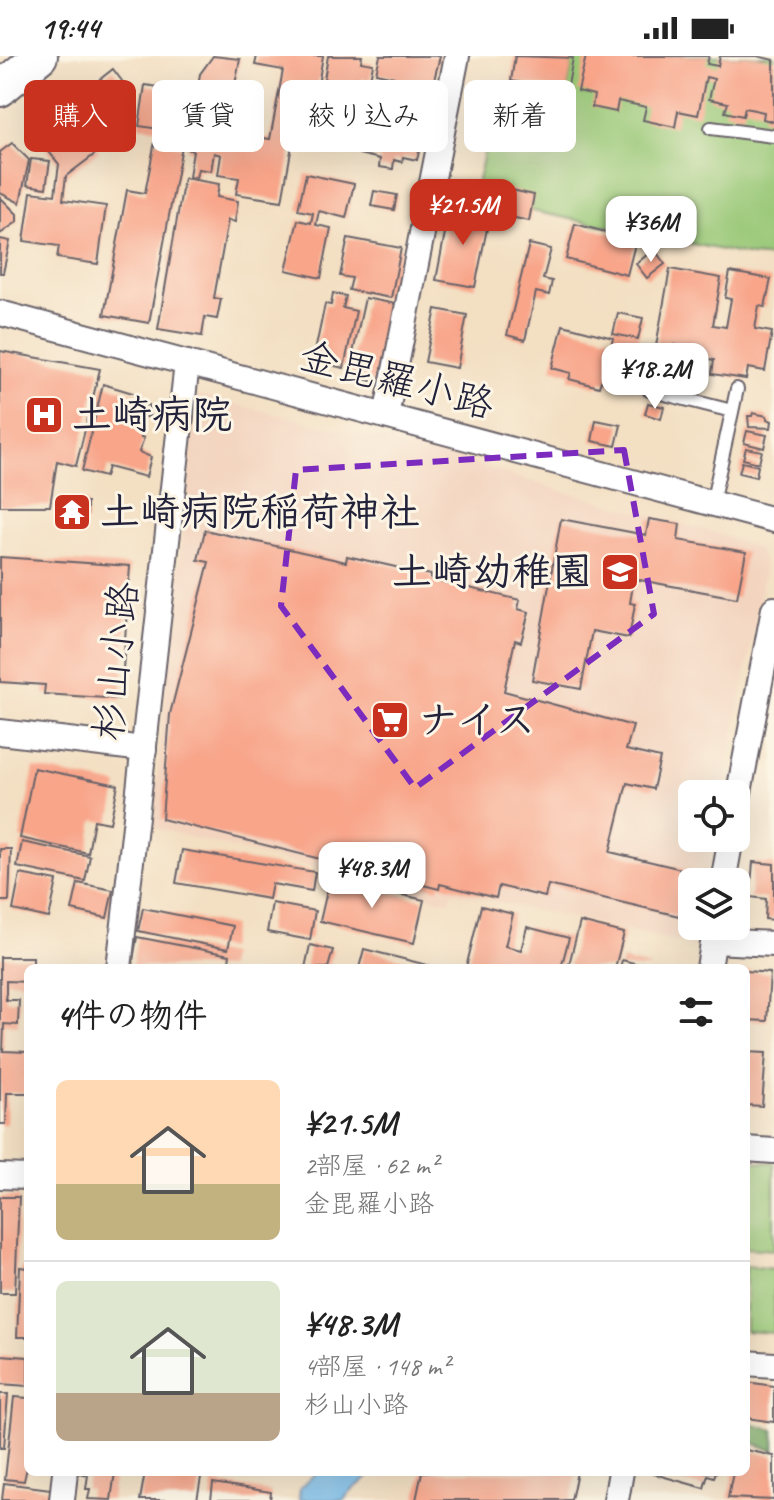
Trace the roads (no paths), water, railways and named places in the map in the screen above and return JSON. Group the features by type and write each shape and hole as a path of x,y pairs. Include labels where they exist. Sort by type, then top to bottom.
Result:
{"street":[{"path":"0,89 40,56"},
{"path":"386,416 457,56"},
{"name":"金毘羅小路","path":"0,313 774,520"},
{"name":"杉山小路","path":"119,964 187,363"},
{"path":"743,780 764,703 774,609"},
{"path":"0,732 144,749"},
{"path":"710,964 713,940"},
{"path":"750,940 774,944"},
{"path":"750,1149 774,1151"},
{"path":"0,1176 24,1177"},
{"path":"750,1363 774,1365"},
{"path":"62,1500 65,1476"},
{"path":"616,1500 620,1476"}],"lane":[{"path":"711,128 774,136"},
{"path":"712,504 737,389"},
{"path":"649,390 732,411"}],"water":[{"path":"313,1476 369,1476 344,1500 299,1500 300,1488"}],"place":[{"name":"土崎病院","path":"44,415"},
{"name":"土崎病院稲荷神社","path":"72,512"},
{"name":"土崎幼稚園","path":"620,572"},
{"name":"ナイス","path":"390,720"}]}
